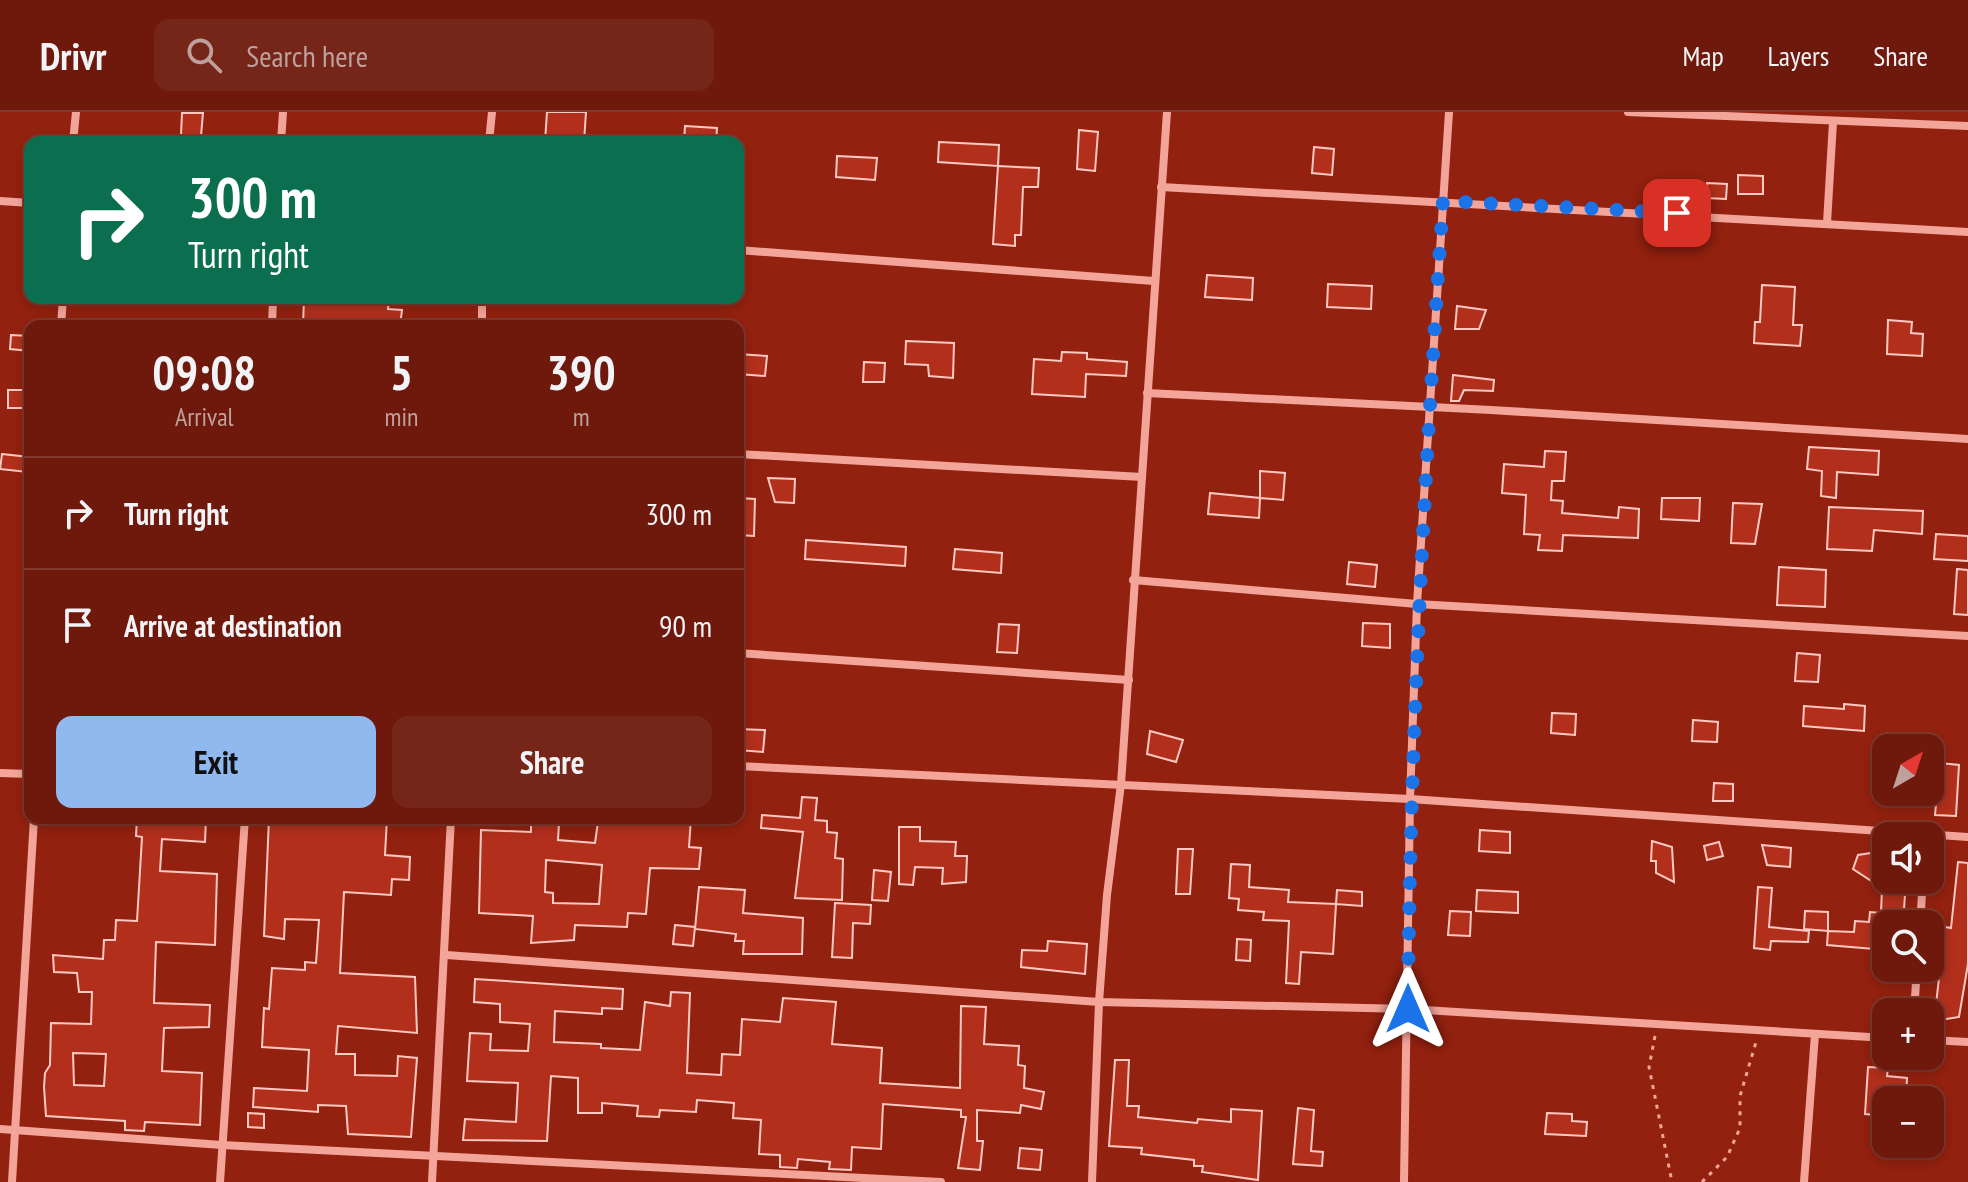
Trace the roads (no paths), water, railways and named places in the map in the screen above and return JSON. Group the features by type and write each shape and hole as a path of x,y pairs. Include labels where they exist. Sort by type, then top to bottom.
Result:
{"street":[{"path":"74,136 76,112"},
{"path":"281,136 283,112"},
{"path":"490,136 492,112"},
{"path":"1092,1182 1099,1002 1129,680 1133,580 1167,112"},
{"path":"1404,1182 1410,799 1417,604 1449,112"},
{"path":"1628,112 1968,126"},
{"path":"1856,122 1857,112"},
{"path":"1827,223 1833,122"},
{"path":"1161,187 1968,232"},
{"path":"0,201 24,203"},
{"path":"744,250 1154,281"},
{"path":"1147,393 1968,439"},
{"path":"744,454 1142,477"},
{"path":"1133,580 1417,604 1968,636"},
{"path":"744,653 1129,680"},
{"path":"744,766 1410,799 1872,832"},
{"path":"0,773 24,774"},
{"path":"12,1182 34,824"},
{"path":"220,1182 245,824"},
{"path":"432,1182 451,824"},
{"path":"1944,836 1968,837"},
{"path":"446,955 1099,1002 1408,1009 1872,1037"},
{"path":"1804,1182 1815,1034"},
{"path":"1944,1041 1968,1042"},
{"path":"0,1129 222,1145 941,1182"}]}
